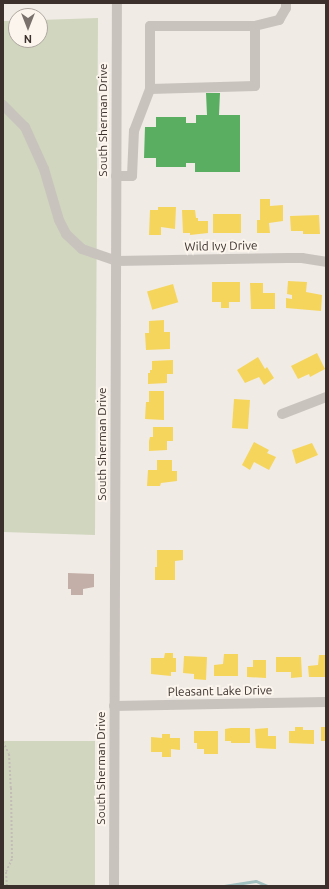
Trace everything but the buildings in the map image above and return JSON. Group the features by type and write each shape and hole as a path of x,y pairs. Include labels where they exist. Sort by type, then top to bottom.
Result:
{"street":[{"name":"South Sherman Drive","path":"114,886 116,3"},
{"path":"116,176 132,176 134,131 150,89 150,26 255,26 279,20 286,8 286,3"},
{"path":"150,89 255,86 255,26"},
{"path":"3,105 25,127 44,169 59,220 66,234 82,249 116,261"},
{"name":"Wild Ivy Drive","path":"116,261 302,258 326,262"},
{"path":"282,414 314,403 326,397"},
{"name":"Pleasant Lake Drive","path":"114,706 326,702"}],"path":[{"path":"3,742 9,754 12,802 12,859 6,872 6,886"}],"green space":[{"path":"98,18 95,535 3,532 3,21 8,21 8,48 48,48 48,20"},
{"path":"3,741 95,741 95,886 3,886"}],"waterway":[{"path":"224,886 256,881 267,886"}]}
